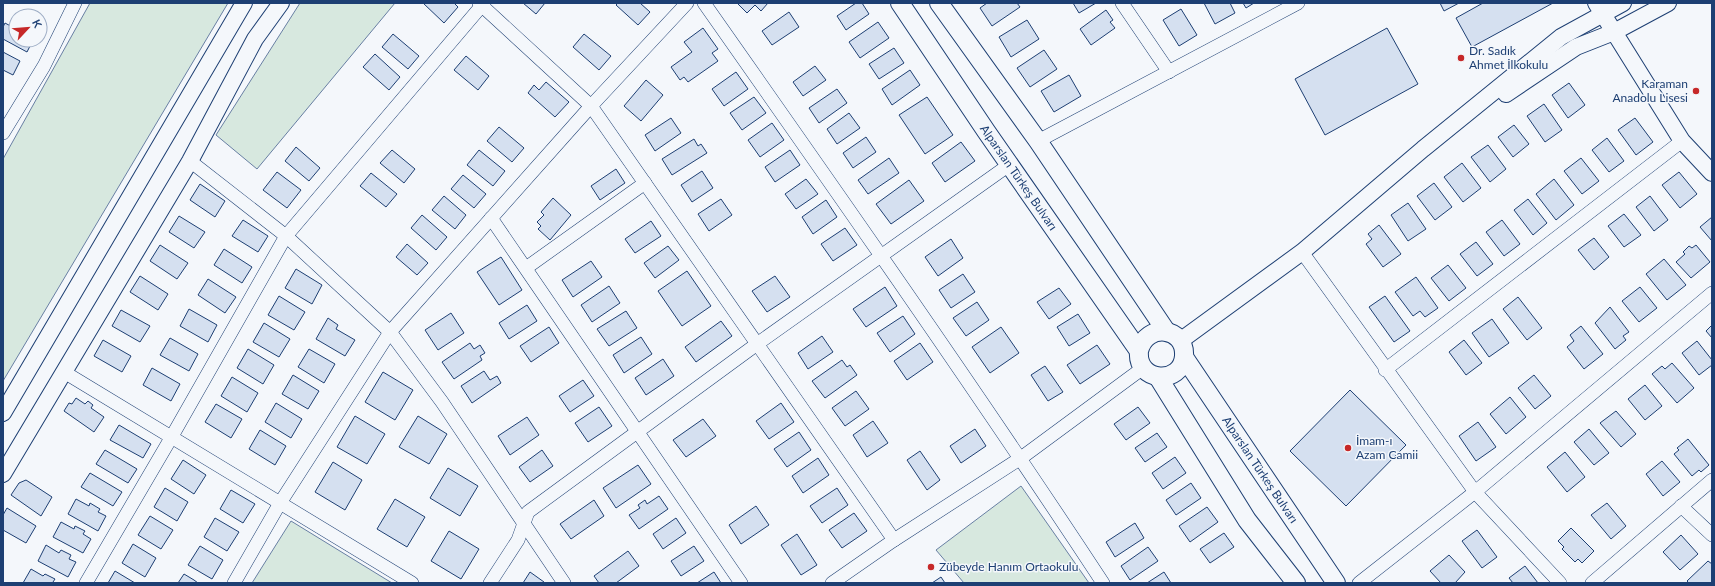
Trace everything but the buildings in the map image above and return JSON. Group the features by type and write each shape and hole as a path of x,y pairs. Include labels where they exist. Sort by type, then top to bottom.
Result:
{"main road":[{"name":"Alparslan Türkeş Bulvarı","path":"900,3 1009,165 1139,351 1138,358 1151,372 1247,520 1296,583"},
{"name":"Alparslan Türkeş Bulvarı","path":"939,3 1038,141 1176,343 1336,583"},
{"path":"1139,351 1141,344 1151,333 1176,343 1179,369 1173,374 1151,372"}],"street":[{"path":"3,133 44,66 75,3"},
{"path":"3,413 244,3"},
{"path":"3,474 190,161 255,39 280,3"},
{"path":"234,583 280,503 390,332 591,106 687,3"},
{"path":"704,3 883,256 1021,458 1103,583"},
{"path":"1122,3 1169,72"},
{"path":"1038,141 1298,3"},
{"path":"1176,343 1302,252 1423,149 1561,37 1599,9 1623,3"},
{"path":"1423,149 1576,47 1614,32 1668,3"},
{"path":"86,583 171,438 286,236 482,4 591,106 894,540"},
{"path":"1599,9 1682,141 1712,173"},
{"path":"1386,370 1682,141"},
{"path":"190,161 286,236 390,332 442,402 564,583"},
{"path":"490,583 518,540 528,512 757,344 883,256 1009,165"},
{"path":"526,268 645,182"},
{"path":"491,218 741,583"},
{"path":"1302,252 1475,492 1560,583"},
{"path":"1359,583 1475,492 1712,293"},
{"path":"64,372 412,583"},
{"path":"832,583 894,540 1151,372"},
{"path":"1592,583 1712,480"},
{"path":"1681,506 1712,535"}],"shaded area":[{"path":"90,3 228,3 3,381 3,159"},
{"path":"300,3 395,3 257,169 216,135"},
{"path":"1021,486 1089,583 964,583 936,550"},
{"path":"291,521 392,583 252,583"}],"place":[{"name":"Dr. Sadık Ahmet İlkokulu","path":"1461,58"},
{"name":"Karaman Anadolu Lisesi","path":"1696,91"},
{"name":"İmam-ı Azam Camii","path":"1348,448"},
{"name":"Zübeyde Hanım Ortaokulu","path":"931,567"}]}
